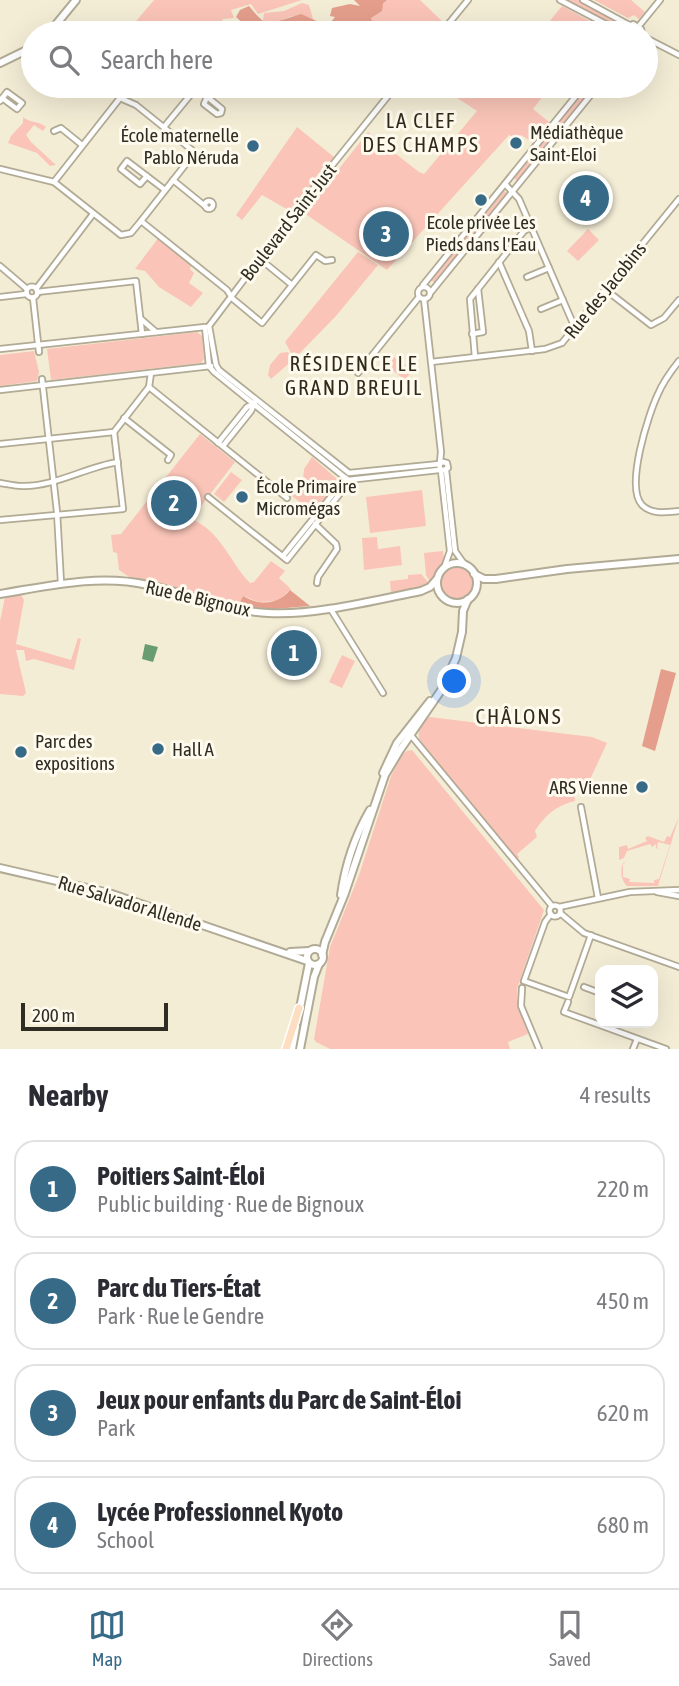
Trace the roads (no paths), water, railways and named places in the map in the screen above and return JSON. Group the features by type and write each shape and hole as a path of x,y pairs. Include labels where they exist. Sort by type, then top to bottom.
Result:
{"main road":[{"path":"286,1049 299,1008"}],"street":[{"path":"59,21 76,0"},
{"path":"451,21 468,0"},
{"path":"560,0 601,21"},
{"path":"583,0 622,21"},
{"path":"643,21 660,0"},
{"path":"658,44 679,55"},
{"path":"0,63 21,54"},
{"path":"0,169 54,182 121,234 131,233 189,160 192,150 136,105 120,98 54,182"},
{"path":"164,127 187,98"},
{"name":"Boulevard Saint-Just","path":"207,327 387,98"},
{"path":"462,632 458,612 438,587 438,579 449,560 450,549 431,362 418,292 574,98"},
{"path":"358,373 421,298 431,292 588,98"},
{"path":"54,131 61,128 82,145"},
{"path":"147,176 141,184 121,169 127,161 147,176 164,190"},
{"path":"173,180 205,206"},
{"path":"505,184 513,190 531,227 575,328"},
{"name":"Rue des Jacobins","path":"431,362 532,351 559,345 679,199"},
{"path":"39,349 33,298 93,214"},
{"path":"141,221 226,289 262,323 316,255 325,261 332,260"},
{"path":"474,357 469,301 524,231 531,227"},
{"path":"260,259 292,285"},
{"path":"499,262 529,331 532,351"},
{"path":"0,267 33,298"},
{"path":"527,277 549,268"},
{"path":"0,297 27,291 30,287 37,290 136,281 142,334"},
{"path":"423,285 431,292"},
{"path":"472,334 484,332 478,288"},
{"path":"606,290 651,325 664,318 679,300"},
{"path":"541,309 563,300"},
{"path":"141,319 157,332"},
{"path":"0,349 39,349 207,327"},
{"path":"207,327 216,365 255,402"},
{"path":"207,327 209,366 349,477 442,467"},
{"path":"679,361 663,383 652,407 640,454 636,488 639,502 650,511 679,511"},
{"path":"0,390 43,382 216,365"},
{"path":"0,520 123,509 114,432 149,387 151,373"},
{"path":"43,382 54,480 61,583"},
{"path":"149,387 288,498"},
{"path":"221,445 251,411 255,402"},
{"path":"124,418 171,456 168,460"},
{"path":"0,444 114,432"},
{"path":"0,484 23,486 118,462"},
{"path":"442,467 456,551 465,565 484,579 679,559"},
{"path":"208,497 285,558 349,477"},
{"path":"314,521 337,544 337,549 318,577 317,583"},
{"path":"444,568 454,564 465,565"},
{"path":"338,911 342,882 385,775 409,732 446,681 456,658 462,632 463,608 476,585 474,574"},
{"name":"Rue de Bignoux","path":"0,594 96,580 147,584 260,613 289,613 426,590 438,579"},
{"path":"445,599 459,602 496,579"},
{"name":"Rue de Bignoux","path":"395,596 429,592 445,599"},
{"path":"330,607 383,693"},
{"path":"409,732 552,906 578,929 679,967"},
{"path":"581,807 598,898"},
{"path":"300,1049 314,977 345,893 357,847"},
{"name":"Rue Salvador Allende","path":"0,868 109,892 308,962"},
{"path":"551,914 556,916 559,910 598,898 650,890 679,890"},
{"path":"650,890 679,896"},
{"path":"539,1049 522,1006 523,984 552,906"},
{"path":"292,1049 307,972 307,955 329,931"},
{"path":"591,935 580,985 564,1012 595,1022"},
{"name":"Rue Salvador Allende","path":"259,944 291,952 311,950"},
{"name":"Rue Salvador Allende","path":"259,944 296,959 307,972"},
{"path":"311,950 319,950 322,955"},
{"path":"308,962 318,964"},
{"path":"523,984 569,1000"},
{"path":"580,985 595,991"},
{"path":"612,1028 666,1049"},
{"path":"634,1049 637,1039"}],"place":[{"name":"Médiathèque Saint-Eloi","path":"516,143"},
{"name":"École maternelle Pablo Néruda","path":"253,146"},
{"name":"Lycée Professionnel Kyoto","path":"586,198"},
{"name":"Ecole privée Les Pieds dans l'Eau","path":"481,200"},
{"name":"Jeux pour enfants du Parc de Saint-Éloi","path":"386,234"},
{"name":"École Primaire Micromégas","path":"242,497"},
{"name":"Parc du Tiers-État","path":"174,503"},
{"name":"Poitiers Saint-Éloi","path":"294,653"},
{"name":"Hall A","path":"158,749"},
{"name":"Parc des expositions","path":"21,752"},
{"name":"ARS Vienne","path":"642,787"}],"district":[{"name":"LA CLEF DES CHAMPS","path":"421,133"},
{"name":"RÉSIDENCE LE GRAND BREUIL","path":"354,376"},
{"name":"CHÂLONS","path":"519,717"}]}
